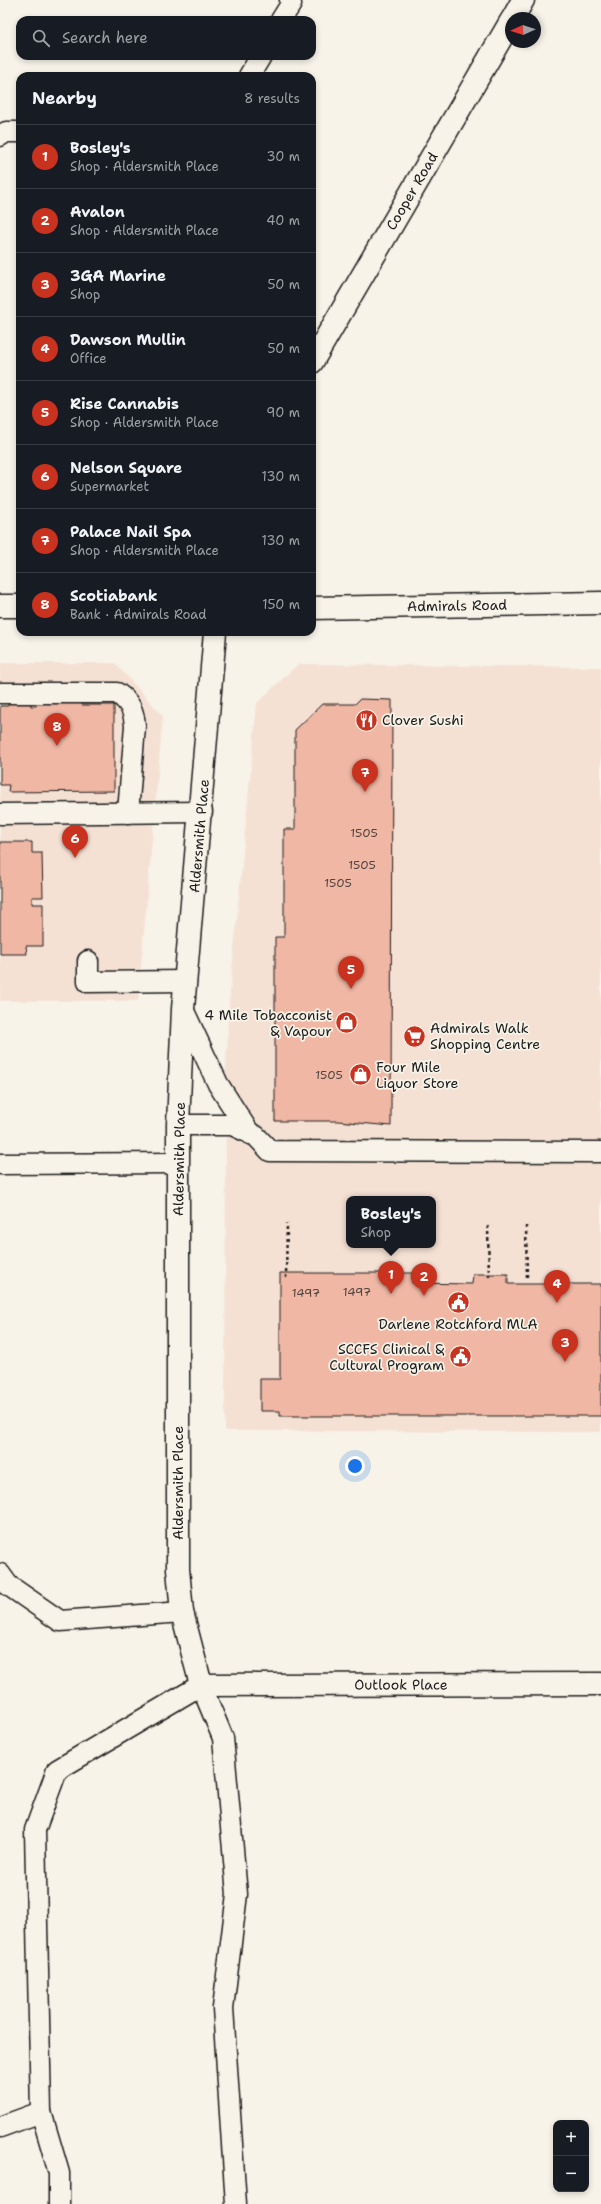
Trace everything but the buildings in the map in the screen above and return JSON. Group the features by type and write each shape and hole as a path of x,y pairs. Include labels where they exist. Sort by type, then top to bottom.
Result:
{"street":[{"path":"516,12 523,0"},
{"name":"Cooper Road","path":"316,355 505,31"},
{"name":"Admirals Road","path":"316,608 601,603"},
{"path":"0,606 16,606"},
{"name":"Aldersmith Place","path":"201,1685 182,1612 178,1569 178,1125 183,1009 202,812 215,636"},
{"name":"Outlook Place","path":"201,1685 601,1684"}],"lane":[{"path":"283,16 290,4 290,0"},
{"path":"251,72 259,60"},
{"path":"0,136 6,132 16,132"},
{"path":"0,693 117,693 127,700 134,712 135,726 128,813"},
{"path":"0,814 202,812"},
{"path":"88,961 88,982 186,981"},
{"path":"183,1009 218,1084 250,1134"},
{"path":"178,1125 232,1125 250,1134 270,1151 601,1152"},
{"path":"0,1164 178,1163"},
{"path":"0,1574 8,1586 60,1621 182,1612"},
{"path":"59,2204 58,2173 41,2112 36,1830 57,1770 201,1685 223,1738 237,1894 223,2008 236,2204"},
{"path":"0,2127 41,2112"}],"path":[{"path":"286,1278 287,1223"},
{"path":"488,1226 489,1278"},
{"path":"526,1226 527,1278"}],"shaded area":[{"path":"0,663 115,663 163,716 138,1001 0,1001"},
{"name":"Admirals Walk Shopping Centre","path":"298,664 601,667 601,1432 225,1431 226,1068 229,1003 257,703"}],"place":[{"name":"Clover Sushi","path":"366,720"},
{"name":"Scotiabank","path":"57,746"},
{"name":"Palace Nail Spa","path":"365,792"},
{"name":"Nelson Square","path":"75,858"},
{"name":"Rise Cannabis","path":"351,989"},
{"name":"4 Mile Tobacconist & Vapour","path":"347,1023"},
{"name":"Admirals Walk Shopping Centre","path":"414,1036"},
{"name":"Four Mile Liquor Store","path":"361,1075"},
{"name":"Bosley's","path":"391,1294"},
{"name":"Avalon","path":"424,1296"},
{"name":"Darlene Rotchford MLA","path":"458,1302"},
{"name":"Dawson Mullin","path":"557,1303"},
{"name":"SCCFS Clinical & Cultural Program","path":"460,1357"},
{"name":"3GA Marine","path":"565,1362"}]}
